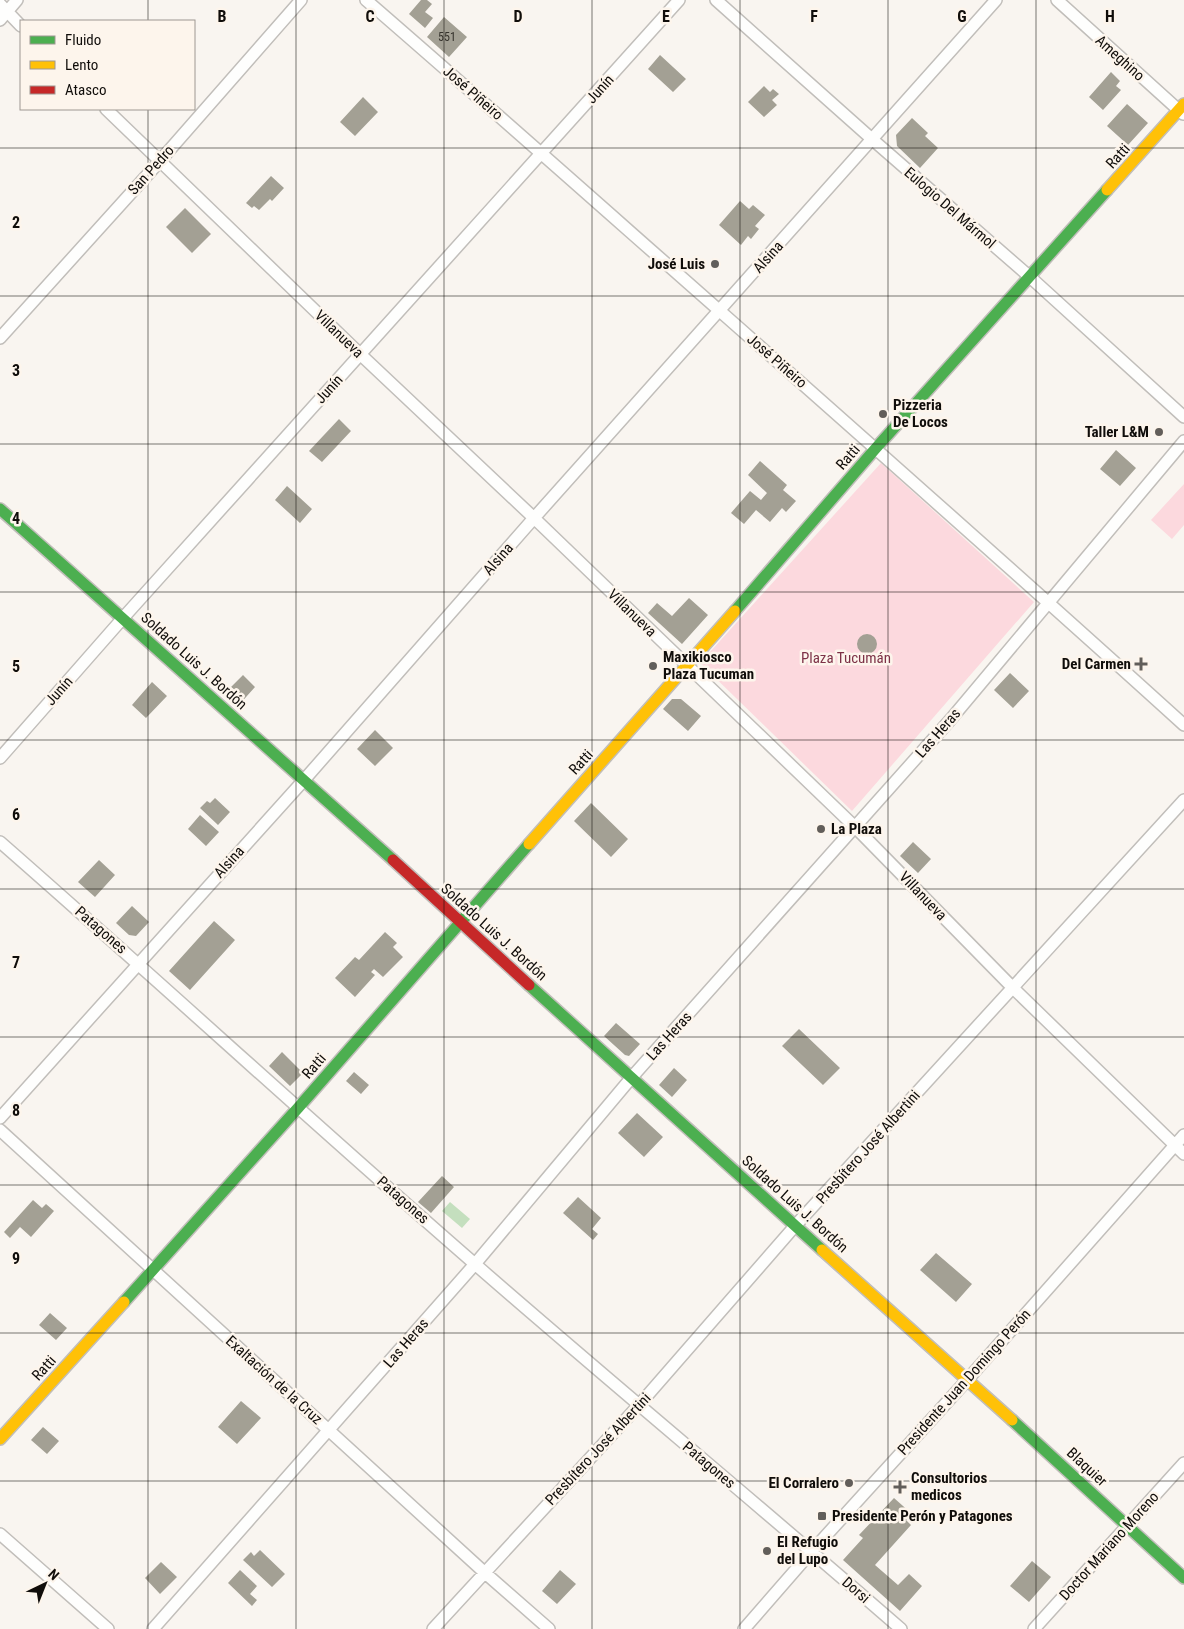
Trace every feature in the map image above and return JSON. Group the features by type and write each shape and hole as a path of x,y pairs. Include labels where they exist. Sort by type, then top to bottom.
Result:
{"street":[{"path":"18,0 2,12 20,25"},
{"name":"San Pedro","path":"0,338 159,162 301,0"},
{"name":"José Piñeiro","path":"366,0 876,448 1184,725"},
{"name":"Junín","path":"0,758 679,0"},
{"name":"Eulogio Del Mármol","path":"716,0 1030,277 1184,417"},
{"name":"Alsina","path":"0,1118 304,780 534,518 996,0"},
{"name":"Ameghino","path":"1057,0 1182,110"},
{"name":"Villanueva","path":"107,110 159,162 534,518 855,827 1013,988 1184,1154"},
{"name":"Ratti","path":"0,1439 298,1108 876,448 1182,110"},
{"name":"Las Heras","path":"153,1629 475,1264 632,1077 950,719 1184,441"},
{"name":"Soldado Luis J. Bordón","path":"0,509 304,780 795,1226 968,1379"},
{"name":"Presbítero José Albertini","path":"433,1629 639,1405 795,1226 1184,800"},
{"name":"Patagones","path":"0,842 475,1264 812,1551"},
{"name":"Exaltación de la Cruz","path":"0,1130 484,1572 549,1629"},
{"name":"Presidente Juan Domingo Perón","path":"744,1629 1184,1134"},
{"name":"Blaquier","path":"968,1379 1184,1578"},
{"name":"Doctor Mariano Moreno","path":"1034,1629 1184,1463"},
{"path":"0,1534 108,1629"},
{"name":"Dorsi","path":"812,1551 901,1629"}],"green space":[{"name":"Plaza Tucumán","path":"881,463 1034,602 852,811 700,663"},
{"path":"1184,484 1184,525 1172,539 1151,520"}],"shaded area":[{"path":"450,1202 470,1219 462,1228 442,1211"}],"building":[{"path":"421,0 427,0 432,4 425,12 433,18 425,28 409,14"},
{"path":"444,17 467,37 449,57 427,37"},
{"path":"660,55 686,79 673,92 648,69"},
{"path":"1111,72 1120,81 1116,86 1121,90 1103,110 1089,97"},
{"path":"764,86 770,92 773,89 779,94 772,100 777,105 764,117 748,102"},
{"path":"363,97 378,112 355,136 340,122"},
{"path":"1127,104 1148,123 1128,145 1107,126"},
{"path":"912,118 928,133 925,136 938,148 920,168 897,146 896,135"},
{"path":"271,176 284,188 272,201 270,199 259,210 254,206 252,208 246,203"},
{"path":"740,201 749,209 753,205 765,215 755,226 759,229 751,239 748,236 741,245 719,225"},
{"path":"185,208 211,234 192,253 166,227"},
{"path":"339,419 351,431 322,462 309,451"},
{"path":"1116,450 1136,468 1120,486 1100,469"},
{"path":"760,461 787,485 783,490 796,501 786,512 782,508 770,522 756,510 744,524 731,513 750,491 761,500 767,493 748,475"},
{"path":"287,486 312,509 300,523 275,500"},
{"path":"689,598 708,615 682,644 648,613 657,603 672,616"},
{"path":"867,634 874,637 877,644 874,651 867,654 860,651 857,644 860,637"},
{"path":"1010,673 1029,691 1013,708 994,690"},
{"path":"243,675 255,687 238,706 228,697 235,690 231,687"},
{"path":"152,682 167,696 146,718 132,705"},
{"path":"672,699 681,699 701,716 688,731 663,709"},
{"path":"375,730 393,748 375,766 357,749"},
{"path":"215,798 230,812 218,825 200,808 207,801 210,803"},
{"path":"591,803 628,839 611,857 574,821"},
{"path":"200,815 219,832 206,846 188,829"},
{"path":"913,842 931,859 918,873 900,856"},
{"path":"99,860 115,875 95,897 78,882"},
{"path":"132,906 149,922 136,936 129,935 116,923"},
{"path":"214,921 235,940 190,990 169,971"},
{"path":"385,932 397,943 393,947 403,957 383,977 374,969 371,972 375,975 355,997 335,978 355,957 359,960"},
{"path":"616,1023 640,1044 629,1056 625,1055 604,1036"},
{"path":"799,1029 840,1068 823,1085 782,1046"},
{"path":"282,1052 303,1073 290,1086 269,1066"},
{"path":"674,1068 687,1080 672,1097 659,1085"},
{"path":"354,1072 369,1085 361,1094 346,1081"},
{"path":"637,1113 663,1137 644,1157 618,1133"},
{"path":"442,1176 454,1187 431,1213 418,1202"},
{"path":"578,1197 601,1218 592,1229 598,1234 593,1240 563,1213"},
{"path":"33,1200 42,1208 46,1204 54,1211 31,1237 20,1227 10,1238 4,1232"},
{"path":"936,1253 972,1284 956,1302 920,1270"},
{"path":"50,1313 67,1328 56,1340 39,1325"},
{"path":"241,1401 261,1418 237,1444 218,1427"},
{"path":"43,1427 59,1441 47,1454 31,1440"},
{"path":"894,1498 912,1514 906,1520 911,1525 875,1565 898,1585 909,1574 922,1586 900,1611 843,1560 863,1538 859,1535"},
{"path":"260,1550 285,1574 272,1587 243,1560 251,1552 254,1556"},
{"path":"1032,1561 1051,1577 1029,1602 1010,1586"},
{"path":"161,1562 177,1577 160,1594 145,1578"},
{"path":"240,1570 257,1586 250,1594 257,1600 252,1606 228,1583"},
{"path":"560,1570 576,1584 557,1604 542,1591"}],"traffic: fast":[{"path":"735,611 876,448 1107,190"},
{"path":"0,509 393,860"},
{"path":"124,1302 298,1108 529,844"},
{"path":"529,985 822,1250"},
{"path":"1012,1420 1184,1578"}],"traffic: slow":[{"path":"1107,190 1184,104"},
{"path":"529,844 735,611"},
{"path":"822,1250 1012,1420"},
{"path":"0,1439 124,1302"}],"traffic: jam":[{"path":"393,860 529,985"}],"place":[{"name":"José Luis","path":"715,264"},
{"name":"Pizzeria De Locos","path":"883,414"},
{"name":"Taller L&M","path":"1159,432"},
{"name":"Del Carmen","path":"1141,664"},
{"name":"Maxikiosco Plaza Tucuman","path":"653,666"},
{"name":"La Plaza","path":"821,829"},
{"name":"El Corralero","path":"849,1483"},
{"name":"Consultorios medicos","path":"900,1487"},
{"name":"Presidente Perón y Patagones","path":"822,1516"},
{"name":"El Refugio del Lupo","path":"767,1551"}]}
